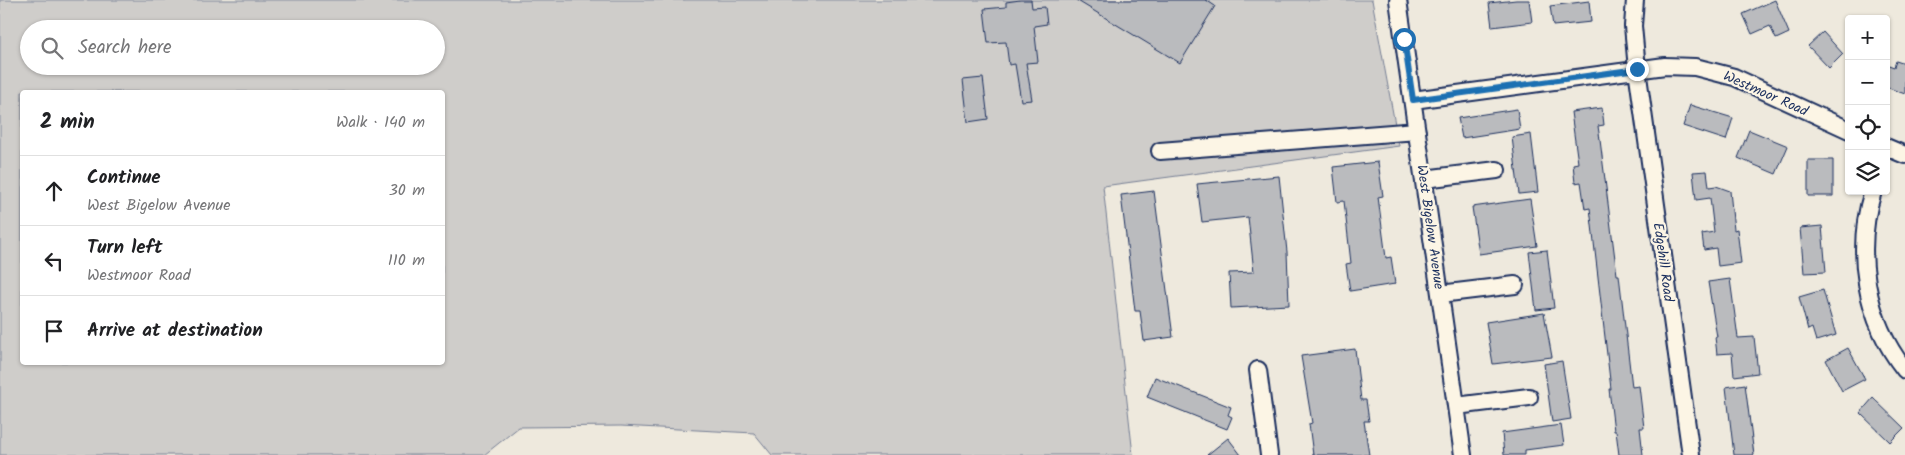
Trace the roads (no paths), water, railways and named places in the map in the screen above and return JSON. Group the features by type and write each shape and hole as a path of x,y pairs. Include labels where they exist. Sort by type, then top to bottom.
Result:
{"street":[{"name":"West Bigelow Avenue","path":"1398,0 1463,455"},
{"name":"Edgehill Road","path":"1635,0 1633,31 1637,69 1691,455"},
{"name":"Westmoor Road","path":"1413,100 1637,69 1685,66 1715,71 1734,77 1845,128"},
{"path":"1160,151 1417,131"},
{"path":"1890,151 1905,156"},
{"path":"1424,178 1497,170"},
{"path":"1872,195 1864,241 1866,281 1880,329 1905,370"},
{"path":"1440,294 1515,285"},
{"path":"1258,370 1269,455"},
{"path":"1456,406 1529,397"}]}
